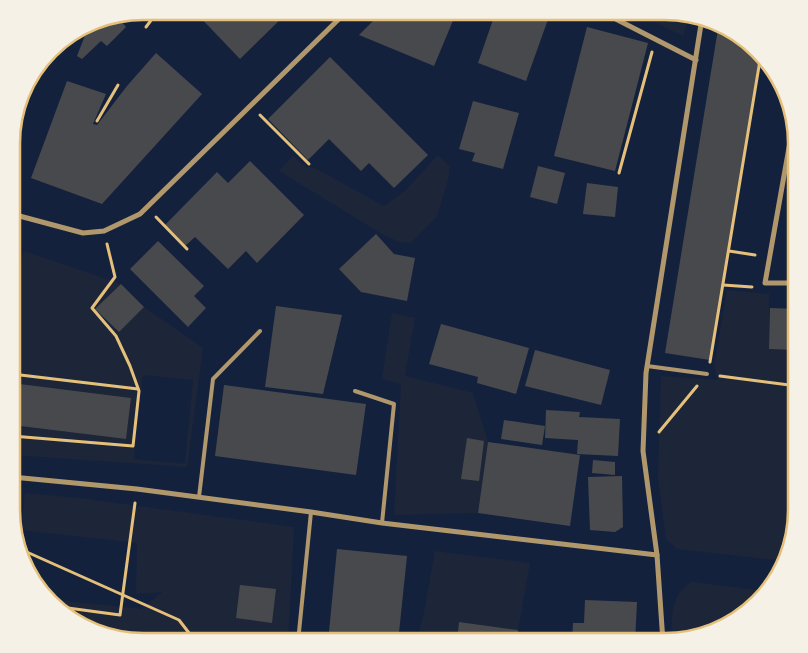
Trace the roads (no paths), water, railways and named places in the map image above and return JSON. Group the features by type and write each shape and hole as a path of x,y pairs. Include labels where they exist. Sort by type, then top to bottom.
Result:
{"street":[{"path":"20,216 83,233 104,231 140,214 338,20"},
{"path":"616,20 696,60"},
{"path":"662,633 657,555 643,451 647,366 701,25"},
{"path":"788,153 765,283 788,283"},
{"path":"20,478 137,489 382,523 657,555"}],"lane":[{"path":"199,497 212,378 260,331"},
{"path":"647,366 707,374"},
{"path":"355,391 394,404 382,523"},
{"path":"299,633 311,512"}]}
